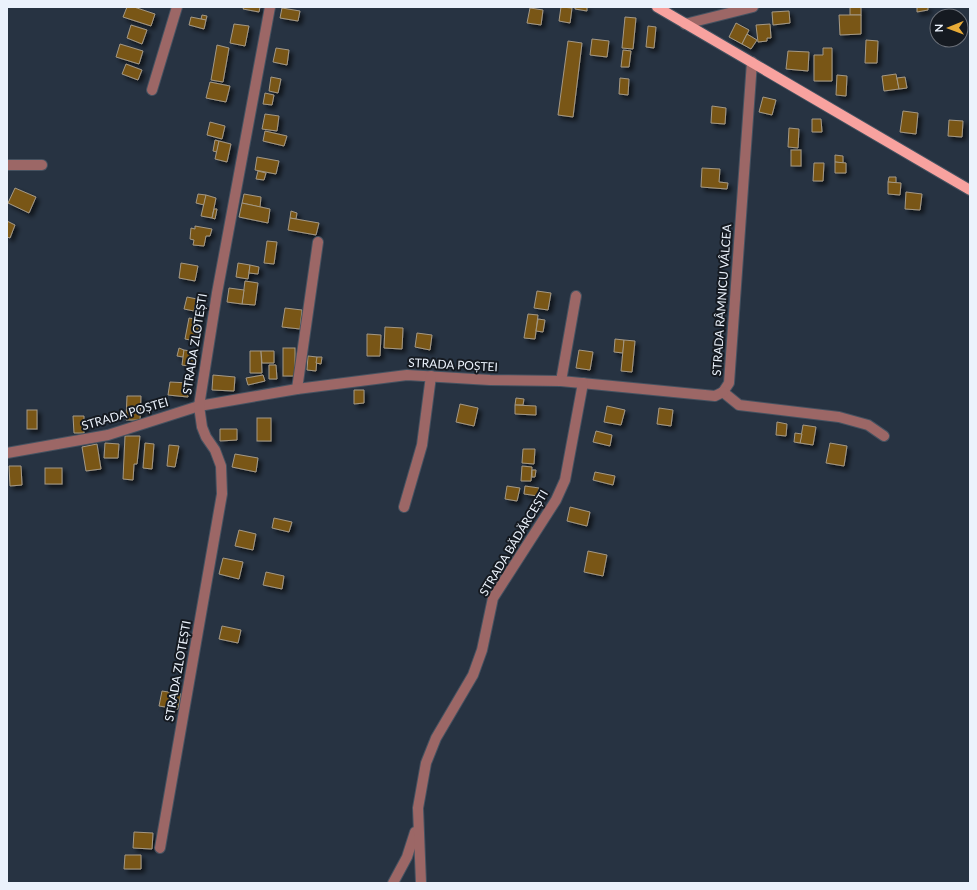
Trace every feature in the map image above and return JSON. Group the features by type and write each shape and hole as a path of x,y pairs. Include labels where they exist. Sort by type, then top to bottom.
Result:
{"main road":[{"path":"657,7 970,190"}],"street":[{"path":"152,90 177,7"},
{"name":"STRADA ZLOTEȘTI","path":"160,848 222,494 221,466 215,450 206,437 202,427 198,406 217,293 270,7"},
{"path":"685,24 753,7"},
{"name":"STRADA RÂMNICU VÂLCEA","path":"752,62 729,383 723,392 739,405 839,417 868,425 884,436"},
{"path":"7,165 42,165"},
{"path":"297,389 318,242"},
{"path":"561,381 576,296"},
{"name":"STRADA POȘTEI","path":"7,453 108,435 198,406 297,389 407,375 490,380 561,381 715,396 723,392"},
{"path":"404,506 422,445 431,376"},
{"name":"STRADA BĂDĂRCEȘTI","path":"421,883 418,808 426,763 436,738 473,675 482,650 489,609 493,598 556,500 565,480 583,384"},
{"name":"STRADA BĂDĂRCEȘTI","path":"393,883 407,857 418,824"}],"building":[{"path":"127,7 134,7 155,14 151,26 123,17"},
{"path":"244,7 260,7 259,12 243,9"},
{"path":"561,7 572,8 570,23 559,21"},
{"path":"575,7 587,7 587,11 575,9"},
{"path":"850,7 861,7 861,15 850,15"},
{"path":"917,7 928,7 928,10 917,12"},
{"path":"282,8 300,11 298,21 280,18"},
{"path":"530,8 543,10 541,25 527,23"},
{"path":"789,11 790,23 773,25 772,12"},
{"path":"202,15 207,16 206,20 201,19"},
{"path":"839,15 861,15 861,34 840,35"},
{"path":"191,17 206,20 204,29 189,25"},
{"path":"625,17 636,18 633,49 622,48"},
{"path":"736,23 749,30 742,44 729,37"},
{"path":"234,24 249,26 245,46 230,43"},
{"path":"770,24 771,38 767,38 767,41 758,42 756,25"},
{"path":"131,25 147,30 142,44 127,38"},
{"path":"648,26 656,27 654,48 646,47"},
{"path":"747,34 757,40 751,49 742,44"},
{"path":"592,39 609,41 607,57 590,55"},
{"path":"866,40 878,41 877,63 865,63"},
{"path":"568,41 582,43 573,117 558,115"},
{"path":"120,44 143,51 139,64 116,57"},
{"path":"217,45 229,48 223,82 211,80"},
{"path":"276,48 289,50 287,65 273,62"},
{"path":"823,48 832,48 832,81 814,81 814,55 823,55"},
{"path":"623,50 631,51 629,67 621,67"},
{"path":"788,51 809,52 808,71 786,69"},
{"path":"126,64 142,70 138,80 122,74"},
{"path":"896,74 899,89 884,91 882,76"},
{"path":"837,75 847,76 846,96 836,95"},
{"path":"271,77 281,79 278,93 269,91"},
{"path":"905,77 907,88 899,89 897,78"},
{"path":"620,78 629,79 628,95 619,94"},
{"path":"210,82 230,86 226,102 206,98"},
{"path":"265,93 274,95 272,105 263,104"},
{"path":"763,97 776,100 772,115 759,112"},
{"path":"712,106 726,108 725,124 711,123"},
{"path":"903,111 918,113 916,134 900,132"},
{"path":"265,114 279,116 277,131 262,129"},
{"path":"812,119 821,119 822,132 812,132"},
{"path":"949,120 963,121 962,137 948,136"},
{"path":"210,122 225,126 222,139 207,135"},
{"path":"789,128 799,129 798,148 788,147"},
{"path":"265,131 287,136 284,146 263,141"},
{"path":"215,140 219,141 217,152 213,151"},
{"path":"219,141 231,144 227,162 215,159"},
{"path":"791,150 801,150 801,166 791,166"},
{"path":"835,155 843,156 843,163 835,162"},
{"path":"257,157 279,161 276,174 255,170"},
{"path":"835,162 846,163 846,173 835,173"},
{"path":"814,163 824,163 823,181 813,181"},
{"path":"702,168 720,169 719,182 728,183 727,189 701,187"},
{"path":"258,171 266,173 264,180 256,179"},
{"path":"889,177 896,177 896,183 888,182"},
{"path":"888,182 901,183 900,195 888,194"},
{"path":"15,188 36,197 29,213 8,203"},
{"path":"906,192 922,194 920,210 905,209"},
{"path":"198,194 206,195 204,205 196,203"},
{"path":"244,194 261,197 260,207 242,203"},
{"path":"206,195 216,198 212,218 201,216"},
{"path":"242,203 270,209 268,223 239,217"},
{"path":"214,209 217,209 215,219 212,218"},
{"path":"291,211 297,213 296,219 290,218"},
{"path":"290,218 319,223 316,235 288,230"},
{"path":"7,221 15,225 10,238 7,237"},
{"path":"195,226 212,229 210,236 206,236 204,246 193,245 194,240 190,239 191,228 195,229"},
{"path":"267,241 277,242 274,264 264,263"},
{"path":"181,263 198,266 195,281 179,278"},
{"path":"238,263 250,265 248,279 236,277"},
{"path":"250,265 259,267 258,274 249,273"},
{"path":"245,281 258,283 255,305 242,304"},
{"path":"229,288 244,290 242,304 227,302"},
{"path":"537,291 551,293 548,310 534,308"},
{"path":"187,297 197,299 194,311 184,309"},
{"path":"196,302 203,304 201,313 194,311"},
{"path":"285,308 302,310 300,329 282,327"},
{"path":"528,314 538,315 535,339 524,338"},
{"path":"189,318 200,320 196,341 185,339"},
{"path":"538,319 545,320 543,332 536,331"},
{"path":"385,327 403,328 402,349 384,348"},
{"path":"417,333 432,335 430,350 415,347"},
{"path":"367,334 381,335 380,356 367,356"},
{"path":"615,339 624,340 623,353 614,352"},
{"path":"624,340 635,341 632,372 621,371"},
{"path":"179,348 184,350 183,357 177,356"},
{"path":"283,348 295,348 295,376 283,376"},
{"path":"184,350 196,352 194,367 182,365"},
{"path":"579,350 593,352 590,370 576,368"},
{"path":"250,351 261,351 262,373 250,373"},
{"path":"261,351 274,351 274,363 262,363"},
{"path":"308,356 317,357 316,371 307,370"},
{"path":"317,357 322,357 321,364 316,363"},
{"path":"269,365 276,365 277,379 269,379"},
{"path":"213,375 235,377 234,391 212,390"},
{"path":"263,375 265,381 248,385 246,378"},
{"path":"170,382 189,383 188,397 168,395"},
{"path":"354,390 364,390 364,403 354,404"},
{"path":"127,396 141,396 140,420 126,420"},
{"path":"516,398 524,399 523,405 515,405"},
{"path":"460,404 478,408 474,426 456,422"},
{"path":"515,405 536,406 536,415 515,414"},
{"path":"607,406 625,410 621,425 604,422"},
{"path":"659,408 673,410 671,426 657,424"},
{"path":"27,410 37,410 37,429 27,429"},
{"path":"73,416 84,416 84,433 74,433"},
{"path":"257,418 271,418 271,441 257,441"},
{"path":"777,422 787,424 786,436 776,435"},
{"path":"803,425 816,427 813,445 800,443"},
{"path":"220,429 237,429 237,440 220,441"},
{"path":"596,431 612,435 610,446 593,442"},
{"path":"795,433 802,434 800,443 794,442"},
{"path":"125,436 140,436 137,464 134,464 133,480 123,479"},
{"path":"105,443 119,444 118,458 104,458"},
{"path":"145,443 154,444 152,469 143,468"},
{"path":"830,443 847,446 844,466 826,463"},
{"path":"97,444 101,469 86,471 82,447"},
{"path":"169,445 179,446 175,467 167,466"},
{"path":"523,449 535,449 534,464 522,463"},
{"path":"235,454 258,458 256,472 232,467"},
{"path":"9,466 21,466 22,485 10,486"},
{"path":"522,466 532,467 531,481 521,481"},
{"path":"45,468 62,468 62,484 45,484"},
{"path":"532,470 536,470 535,477 532,477"},
{"path":"595,472 615,476 613,485 593,480"},
{"path":"507,486 520,488 517,501 505,499"},
{"path":"525,486 539,488 538,496 524,494"},
{"path":"570,507 590,512 587,526 567,521"},
{"path":"274,518 292,522 289,532 272,528"},
{"path":"239,530 256,534 253,550 235,546"},
{"path":"588,551 607,555 603,576 584,572"},
{"path":"223,558 243,562 239,579 219,574"},
{"path":"266,572 284,576 282,589 263,585"},
{"path":"222,626 241,630 238,643 219,639"},
{"path":"162,691 181,694 178,709 159,706"},
{"path":"134,832 153,833 152,849 133,848"},
{"path":"125,855 141,855 141,869 124,869"}]}
